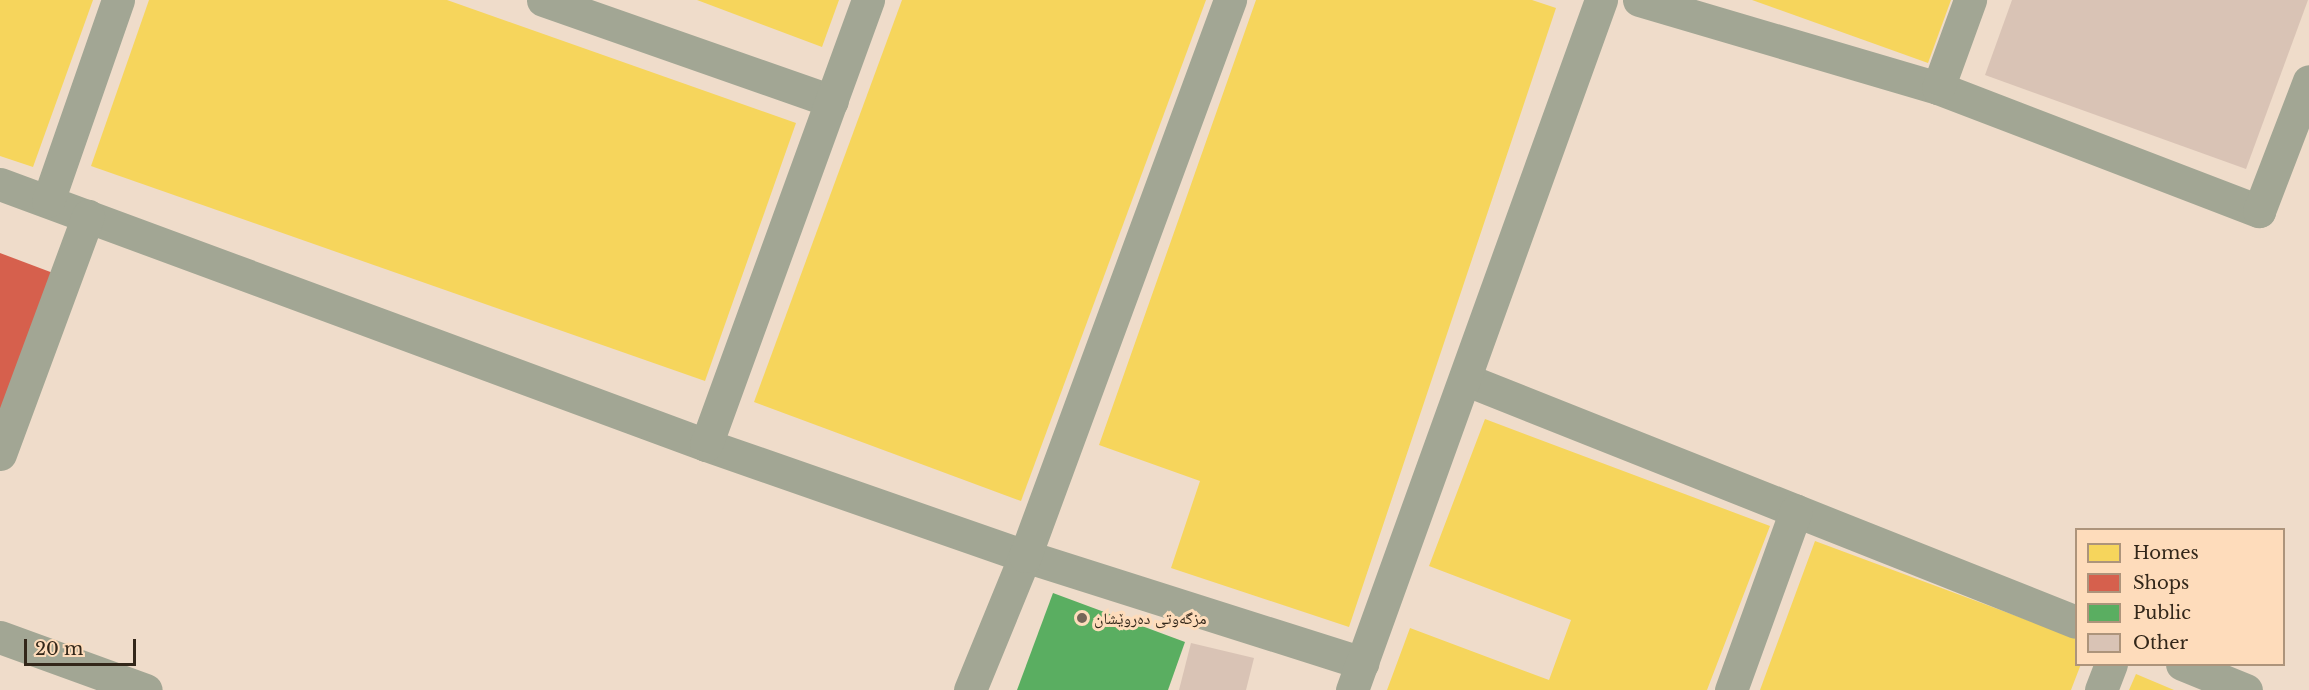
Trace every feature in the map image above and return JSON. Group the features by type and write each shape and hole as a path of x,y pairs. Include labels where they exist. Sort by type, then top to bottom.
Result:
{"street":[{"path":"48,201 118,0"},
{"path":"543,0 832,101"},
{"path":"706,445 868,0"},
{"path":"970,690 1025,556 1230,0"},
{"path":"0,184 706,445 1025,556 1357,677 1467,380 1601,0"},
{"path":"1639,0 1938,88 2259,211 2309,81"},
{"path":"1938,88 1970,0"},
{"path":"0,454 88,216"},
{"path":"1467,380 2075,622"},
{"path":"1731,690 1796,510"},
{"path":"0,637 146,690"},
{"path":"2101,690 2110,666"},
{"path":"2187,666 2246,690"}],"building: Homes":[{"path":"0,0 93,0 33,167 0,156"},
{"path":"149,0 447,0 796,123 705,381 91,166"},
{"path":"697,0 839,0 822,47"},
{"path":"902,0 1206,0 1021,501 754,402"},
{"path":"1256,0 1532,0 1556,8 1349,627 1171,568 1200,481 1099,445"},
{"path":"1752,0 1951,0 1928,63"},
{"path":"1485,419 1770,526 1707,690 1387,690 1410,628 1549,680 1571,620 1429,566"},
{"path":"1815,541 2075,638 2075,666 2080,666 2071,690 1760,690"},
{"path":"2136,674 2174,690 2129,690"}],"building: Shops":[{"path":"0,253 61,276 0,437"}],"building: Public":[{"name":"مزگەوتی دەروێشان","path":"1053,593 1185,642 1168,690 1017,690"}],"building: Other":[{"path":"2012,0 2308,0 2246,169 1985,75"},
{"path":"1191,643 1254,658 1246,690 1179,690"}],"place":[{"name":"مزگەوتی دەروێشان","path":"1082,618"}]}
